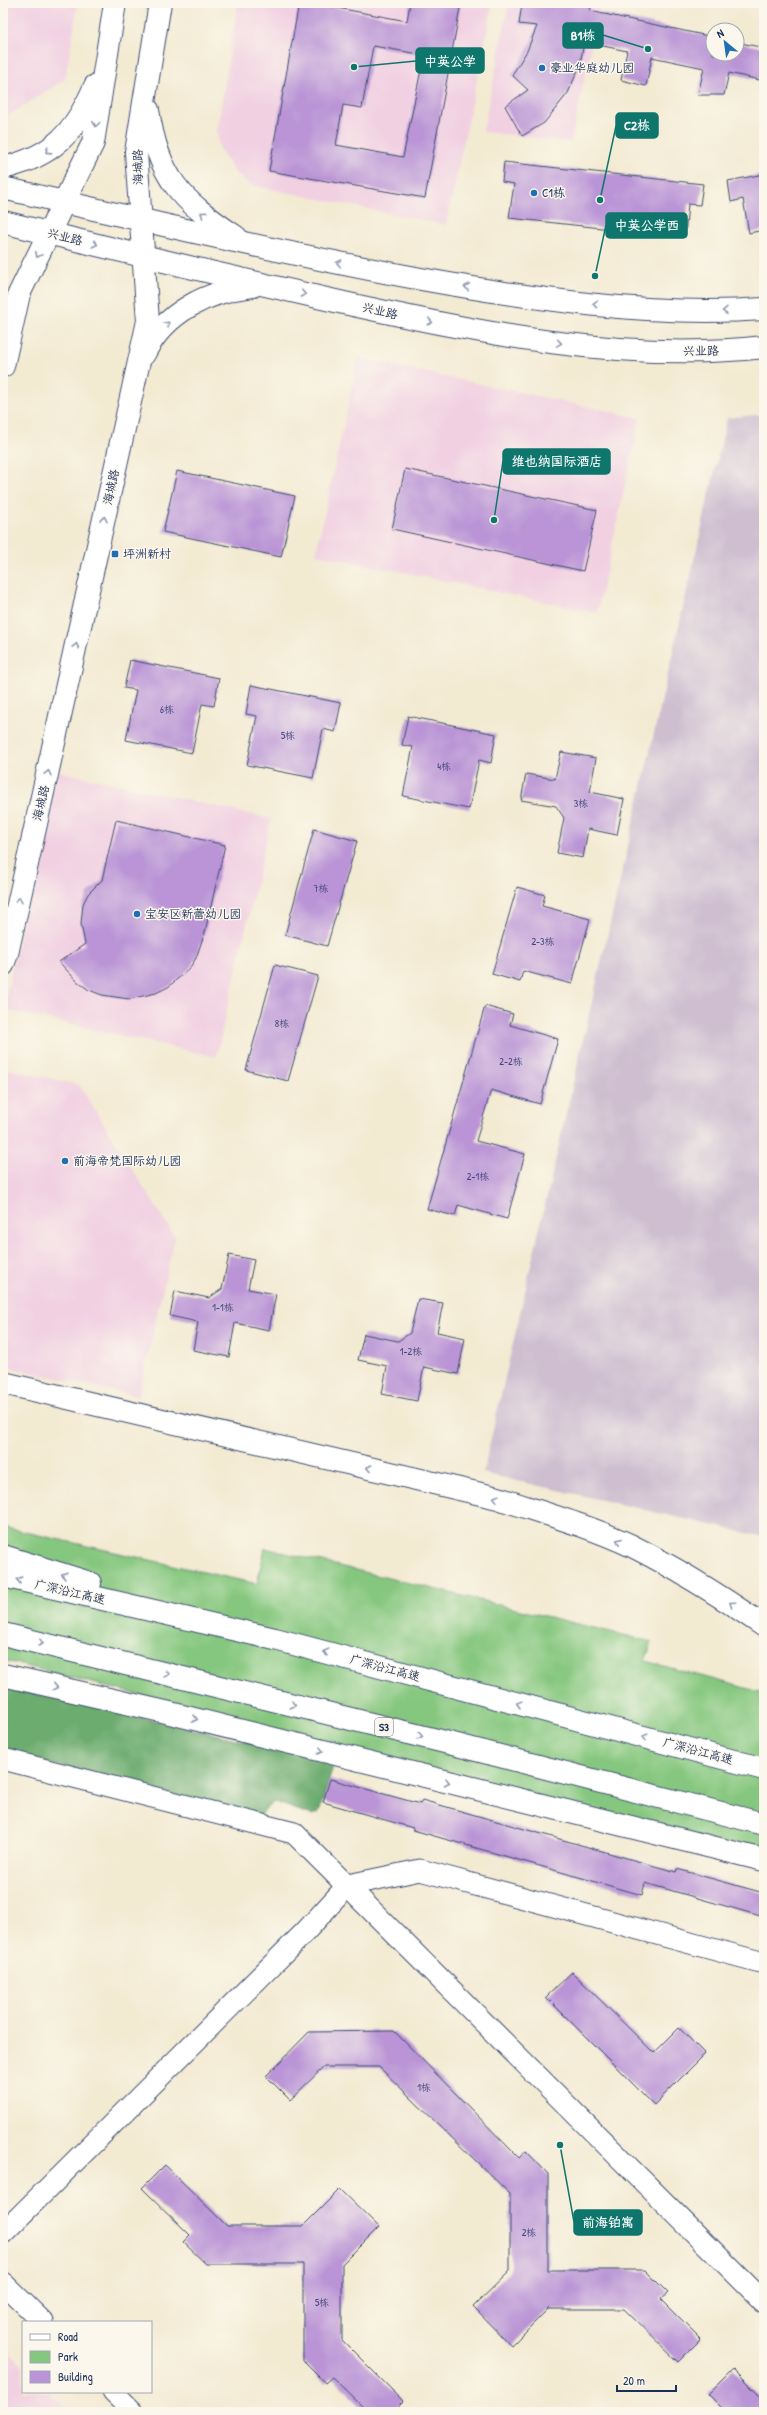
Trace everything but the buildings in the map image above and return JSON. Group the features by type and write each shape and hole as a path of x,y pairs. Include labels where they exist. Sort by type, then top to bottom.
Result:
{"main road":[{"path":"3,366 19,294 93,143 115,3"},
{"name":"海城路","path":"3,964 9,946 148,321 136,152 160,3"},
{"path":"3,168 35,158 50,150 64,138 81,114 105,61"},
{"path":"146,92 155,143 173,184 196,208 247,244"},
{"path":"3,188 247,244 348,265 518,295 661,310 724,312 764,309"},
{"name":"兴业路","path":"3,222 272,287 448,326 575,346 687,351 764,347"},
{"path":"138,367 156,335 169,321 189,306 217,293 235,288 272,287"},
{"path":"3,290 9,320 9,340"},
{"path":"3,1383 498,1498 546,1514 631,1546 718,1594 764,1626"},
{"path":"3,1556 275,1639"},
{"name":"广深沿江高速","path":"3,1576 275,1639 764,1769"},
{"name":"S3","path":"3,1634 449,1743 764,1824"},
{"path":"3,1675 170,1713 764,1860"}],"street":[{"path":"3,1759 294,1833 348,1885 396,1936 764,2302"},
{"path":"3,2232 305,1932 348,1885 420,1870 764,1963"},
{"path":"3,2283 42,2321"},
{"path":"114,2393 133,2412"}],"shaded area":[{"path":"3,3 78,3 65,79 3,119"},
{"path":"238,3 493,3 446,225 251,185 235,173 220,150 217,131"},
{"name":"豪业华庭幼儿园","path":"509,3 600,3 571,142 483,132"},
{"path":"358,358 640,418 597,613 316,554"},
{"path":"764,414 764,1537 483,1473 727,418"},
{"name":"宝安区新蕾幼儿园","path":"57,771 271,819 216,1057 3,1009"},
{"name":"前海帝梵国际幼儿园","path":"3,1068 79,1085 175,1237 138,1396 3,1366"},
{"path":"3,2346 22,2365 22,2393 50,2393 69,2412 3,2412"}],"green space":[{"path":"3,1527 257,1584 265,1548 652,1642 645,1661 764,1693 764,1855 3,1660"},
{"path":"3,1686 328,1760 333,1766 319,1812 312,1815 275,1802 258,1817 3,1752"}],"place":[{"name":"B1栋","path":"648,49"},
{"name":"中英公学","path":"354,67"},
{"name":"豪业华庭幼儿园","path":"542,68"},
{"name":"C1栋","path":"534,193"},
{"name":"C2栋","path":"600,200"},
{"name":"中英公学西","path":"595,276"},
{"name":"维也纳国际酒店","path":"494,520"},
{"name":"坪洲新村","path":"115,554"},
{"name":"宝安区新蕾幼儿园","path":"137,914"},
{"name":"前海帝梵国际幼儿园","path":"65,1161"},
{"name":"前海铂寓","path":"560,2145"}]}
